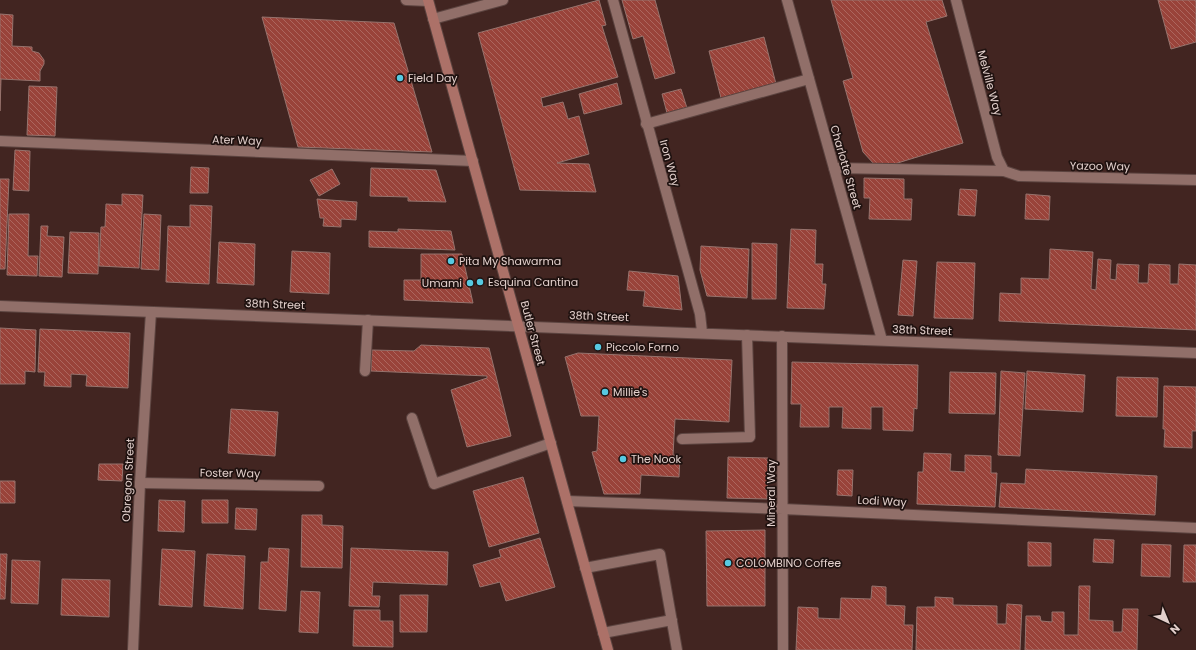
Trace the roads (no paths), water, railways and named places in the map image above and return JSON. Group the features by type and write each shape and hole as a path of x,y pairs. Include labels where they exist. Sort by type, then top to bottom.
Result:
{"main road":[{"name":"Butler Street","path":"428,0 608,650"}],"street":[{"path":"406,0 428,0"},
{"path":"433,19 503,0"},
{"name":"Iron Way","path":"613,0 646,124 700,314 702,332"},
{"name":"Charlotte Street","path":"787,0 882,340"},
{"name":"Melville Way","path":"956,0 997,157 1004,171"},
{"path":"646,124 809,80"},
{"name":"Ater Way","path":"0,141 473,161"},
{"name":"Yazoo Way","path":"834,168 1004,171 1019,176 1196,180"},
{"name":"38th Street","path":"0,306 702,332 1196,353"},
{"name":"Obregon Street","path":"133,650 140,483 151,312"},
{"path":"365,371 368,320"},
{"path":"682,438 750,437 747,335"},
{"name":"Mineral Way","path":"782,336 784,509 783,650"},
{"path":"412,418 434,484 550,443"},
{"name":"Foster Way","path":"140,483 320,486"},
{"name":"Lodi Way","path":"567,502 784,509 1196,528"},
{"path":"585,568 660,554 677,650"},
{"path":"603,633 672,620"}],"place":[{"name":"Field Day","path":"400,78"},
{"name":"Pita My Shawarma","path":"451,261"},
{"name":"Esquina Cantina","path":"480,282"},
{"name":"Umami","path":"470,283"},
{"name":"Piccolo Forno","path":"598,347"},
{"name":"Millie's","path":"605,392"},
{"name":"The Nook","path":"623,459"},
{"name":"COLOMBINO Coffee","path":"728,563"}]}
